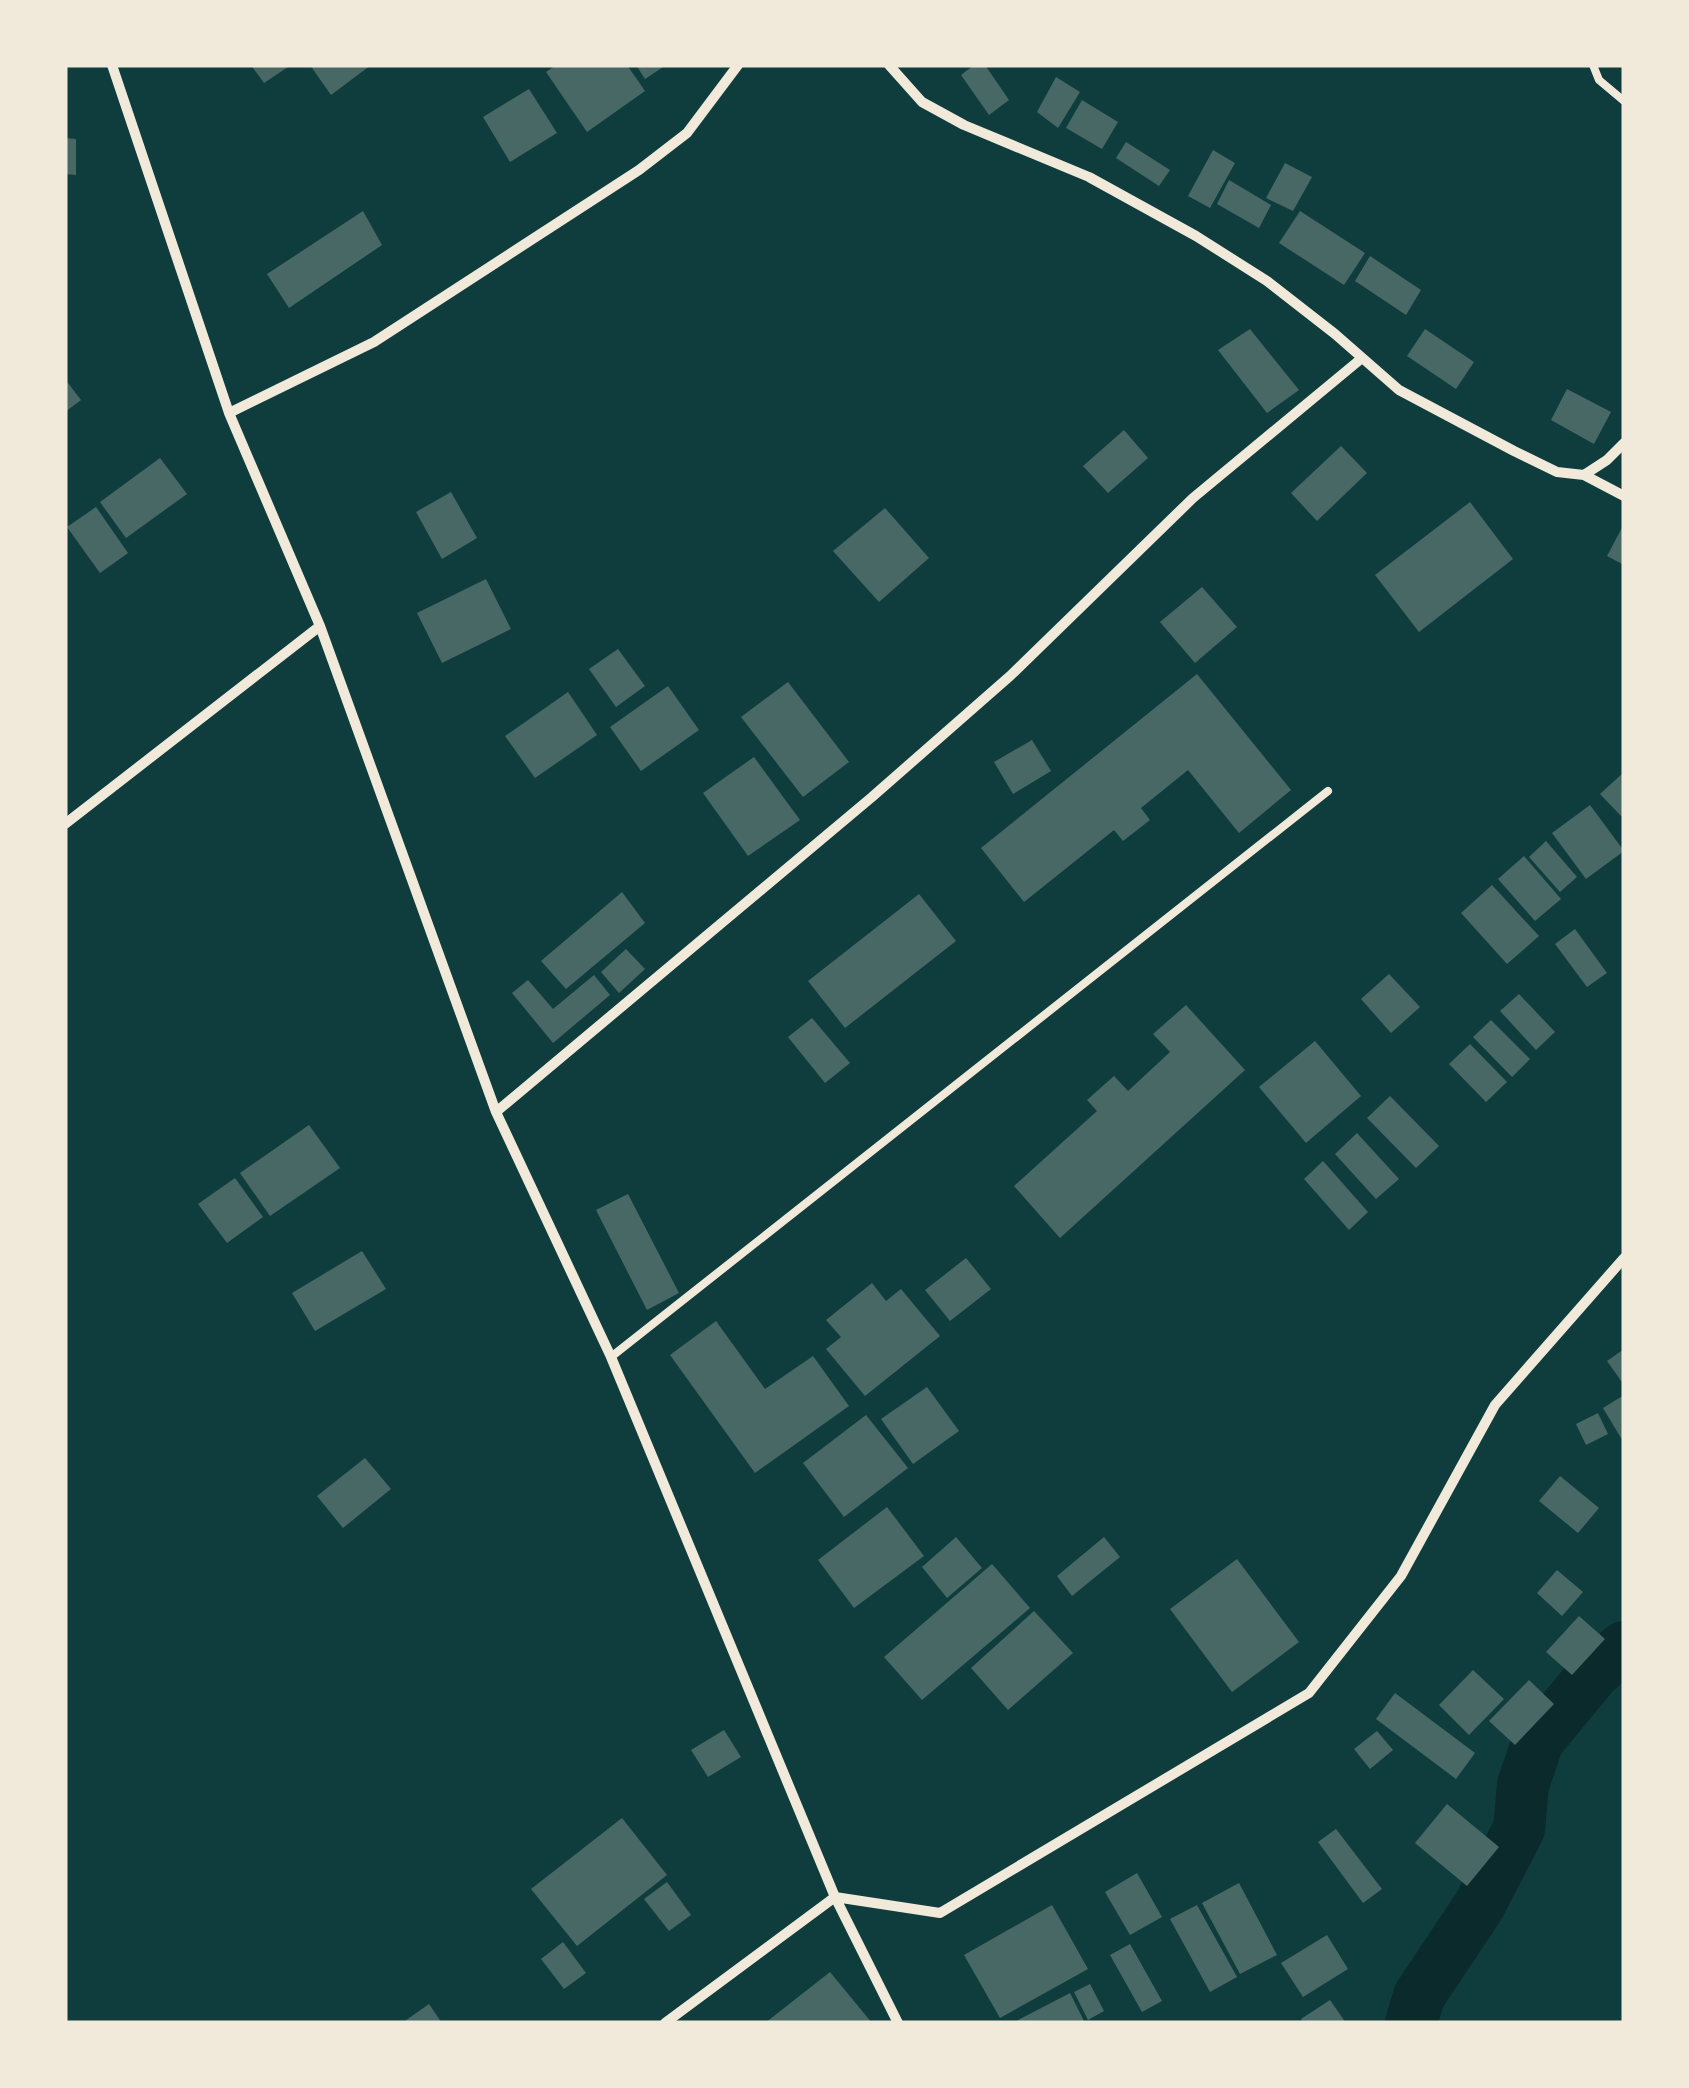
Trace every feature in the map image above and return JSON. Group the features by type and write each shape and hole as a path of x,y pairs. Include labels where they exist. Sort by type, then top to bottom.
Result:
{"street":[{"path":"112,65 229,413 320,626 496,1112 611,1357 835,1897 898,2023"},
{"path":"229,413 374,342 639,170 688,133 738,65"},
{"path":"889,65 922,102 964,125 1089,177 1196,236 1267,281 1398,390 1557,472 1584,474 1624,496"},
{"path":"496,1112 872,797 1010,676 1194,498 1362,358"},
{"path":"1584,474 1607,460 1624,443"},
{"path":"65,824 320,626"},
{"path":"666,2023 835,1897 940,1913 1310,1693 1401,1576 1495,1404 1624,1258"}],"lane":[{"path":"1593,65 1599,80 1624,101"},
{"path":"611,1357 1328,791"}],"building":[{"path":"251,65 291,65 264,83"},
{"path":"310,65 371,65 331,95"},
{"path":"556,65 627,65 645,91 587,132 546,72"},
{"path":"636,65 666,65 645,79"},
{"path":"974,65 985,65 1009,100 989,115 961,75"},
{"path":"1056,77 1080,92 1058,128 1037,112"},
{"path":"529,89 557,133 510,162 483,117"},
{"path":"1082,100 1118,122 1102,149 1066,128"},
{"path":"65,138 76,139 76,175 65,174"},
{"path":"1126,142 1170,170 1159,186 1116,158"},
{"path":"1213,150 1235,163 1210,208 1188,196"},
{"path":"1285,163 1312,177 1293,211 1266,198"},
{"path":"1229,180 1271,205 1259,228 1217,204"},
{"path":"363,211 382,245 289,308 267,274"},
{"path":"1300,211 1365,253 1344,285 1279,243"},
{"path":"1370,256 1421,290 1406,315 1355,281"},
{"path":"1250,329 1299,390 1267,413 1218,350"},
{"path":"1425,329 1474,362 1456,389 1407,356"},
{"path":"65,379 81,400 65,412"},
{"path":"1567,389 1611,412 1594,444 1551,420"},
{"path":"1124,430 1148,458 1108,493 1083,466"},
{"path":"1341,446 1367,473 1317,521 1291,493"},
{"path":"160,458 187,494 126,538 100,502"},
{"path":"451,492 477,538 442,559 416,512"},
{"path":"1470,502 1513,559 1419,632 1375,575"},
{"path":"96,507 128,553 100,573 67,527"},
{"path":"885,508 929,558 879,602 833,551"},
{"path":"1624,524 1624,565 1607,556"},
{"path":"486,579 511,629 442,663 417,613"},
{"path":"1202,587 1237,627 1195,663 1160,622"},
{"path":"618,649 645,686 616,707 589,669"},
{"path":"1197,674 1291,790 1239,833 1188,770 1141,808 1150,820 1123,841 1114,830 1024,902 981,848"},
{"path":"788,682 849,762 803,797 741,717"},
{"path":"668,686 699,730 641,771 610,727"},
{"path":"568,692 597,735 535,778 505,736"},
{"path":"1032,740 1051,771 1013,794 994,762"},
{"path":"754,757 800,820 748,856 703,793"},
{"path":"1624,772 1624,815 1622,817 1600,794"},
{"path":"1590,805 1624,851 1586,879 1552,833"},
{"path":"1546,841 1577,877 1560,892 1529,857"},
{"path":"1524,856 1561,899 1535,921 1498,879"},
{"path":"1492,885 1539,936 1507,964 1461,913"},
{"path":"622,892 645,923 566,989 541,961"},
{"path":"919,894 956,941 845,1028 808,981"},
{"path":"1575,929 1607,973 1587,987 1555,944"},
{"path":"626,949 645,969 619,993 601,972"},
{"path":"1389,974 1420,1007 1391,1033 1361,999"},
{"path":"594,975 610,995 553,1043 512,993 528,980 553,1009"},
{"path":"1519,994 1555,1032 1536,1050 1500,1011"},
{"path":"1186,1005 1245,1070 1060,1238 1014,1186 1097,1111 1087,1100 1114,1076 1128,1091 1170,1052 1153,1034"},
{"path":"812,1018 850,1063 825,1083 788,1037"},
{"path":"1491,1020 1530,1059 1512,1077 1473,1037"},
{"path":"1315,1041 1361,1096 1306,1143 1259,1087"},
{"path":"1470,1044 1507,1082 1486,1102 1449,1064"},
{"path":"1390,1096 1439,1146 1416,1168 1367,1118"},
{"path":"309,1125 340,1168 270,1216 240,1173"},
{"path":"1357,1133 1399,1179 1376,1199 1335,1154"},
{"path":"1323,1161 1368,1212 1349,1230 1304,1179"},
{"path":"235,1178 263,1217 227,1243 198,1204"},
{"path":"628,1194 679,1293 647,1310 596,1210"},
{"path":"362,1251 386,1289 315,1331 292,1293"},
{"path":"966,1258 991,1289 950,1321 925,1290"},
{"path":"872,1283 886,1301 901,1289 940,1336 865,1396 826,1349 841,1337 826,1320"},
{"path":"716,1321 765,1389 813,1356 849,1406 755,1473 670,1355"},
{"path":"1624,1349 1624,1385 1607,1361"},
{"path":"927,1387 959,1431 913,1464 881,1419"},
{"path":"1624,1395 1624,1443 1603,1408"},
{"path":"1598,1413 1608,1434 1586,1445 1576,1424"},
{"path":"866,1415 908,1468 844,1517 803,1463"},
{"path":"365,1458 391,1489 343,1528 317,1496"},
{"path":"1560,1476 1599,1508 1578,1533 1539,1501"},
{"path":"887,1507 924,1556 854,1608 818,1560"},
{"path":"956,1537 982,1568 947,1598 922,1567"},
{"path":"1104,1537 1120,1557 1072,1596 1057,1576"},
{"path":"1237,1559 1299,1642 1232,1692 1170,1609"},
{"path":"992,1564 1030,1608 922,1700 884,1657"},
{"path":"1557,1570 1583,1592 1562,1616 1537,1593"},
{"path":"1034,1611 1073,1653 1008,1710 971,1668"},
{"path":"1579,1616 1605,1639 1572,1675 1546,1652"},
{"path":"1473,1670 1504,1699 1469,1735 1439,1705"},
{"path":"1529,1680 1554,1704 1515,1745 1489,1721"},
{"path":"1395,1693 1475,1753 1456,1779 1376,1719"},
{"path":"724,1730 741,1757 708,1777 691,1750"},
{"path":"1377,1731 1393,1750 1370,1769 1354,1749"},
{"path":"1447,1804 1499,1847 1467,1886 1415,1843"},
{"path":"622,1818 667,1875 577,1946 531,1889"},
{"path":"1336,1829 1382,1889 1363,1903 1318,1842"},
{"path":"1137,1873 1162,1917 1130,1935 1105,1892"},
{"path":"667,1882 691,1915 669,1931 644,1899"},
{"path":"1239,1883 1277,1955 1240,1974 1202,1903"},
{"path":"1052,1905 1088,1969 1000,2018 964,1955"},
{"path":"1197,1905 1237,1977 1210,1992 1170,1919"},
{"path":"1327,1935 1348,1969 1303,1997 1281,1963"},
{"path":"563,1942 586,1973 564,1989 541,1959"},
{"path":"1130,1944 1162,2001 1142,2012 1110,1955"},
{"path":"830,1972 872,2023 765,2023"},
{"path":"1090,1984 1104,2011 1088,2020 1074,1992"},
{"path":"1070,1993 1085,2023 1019,2023 1018,2020"},
{"path":"1330,2000 1346,2023 1304,2023 1301,2019"},
{"path":"429,2004 442,2023 402,2023"}],"waterway":[{"path":"1411,2023 1419,1996 1479,1906 1519,1829 1523,1785 1538,1741 1594,1673 1624,1647"}]}
